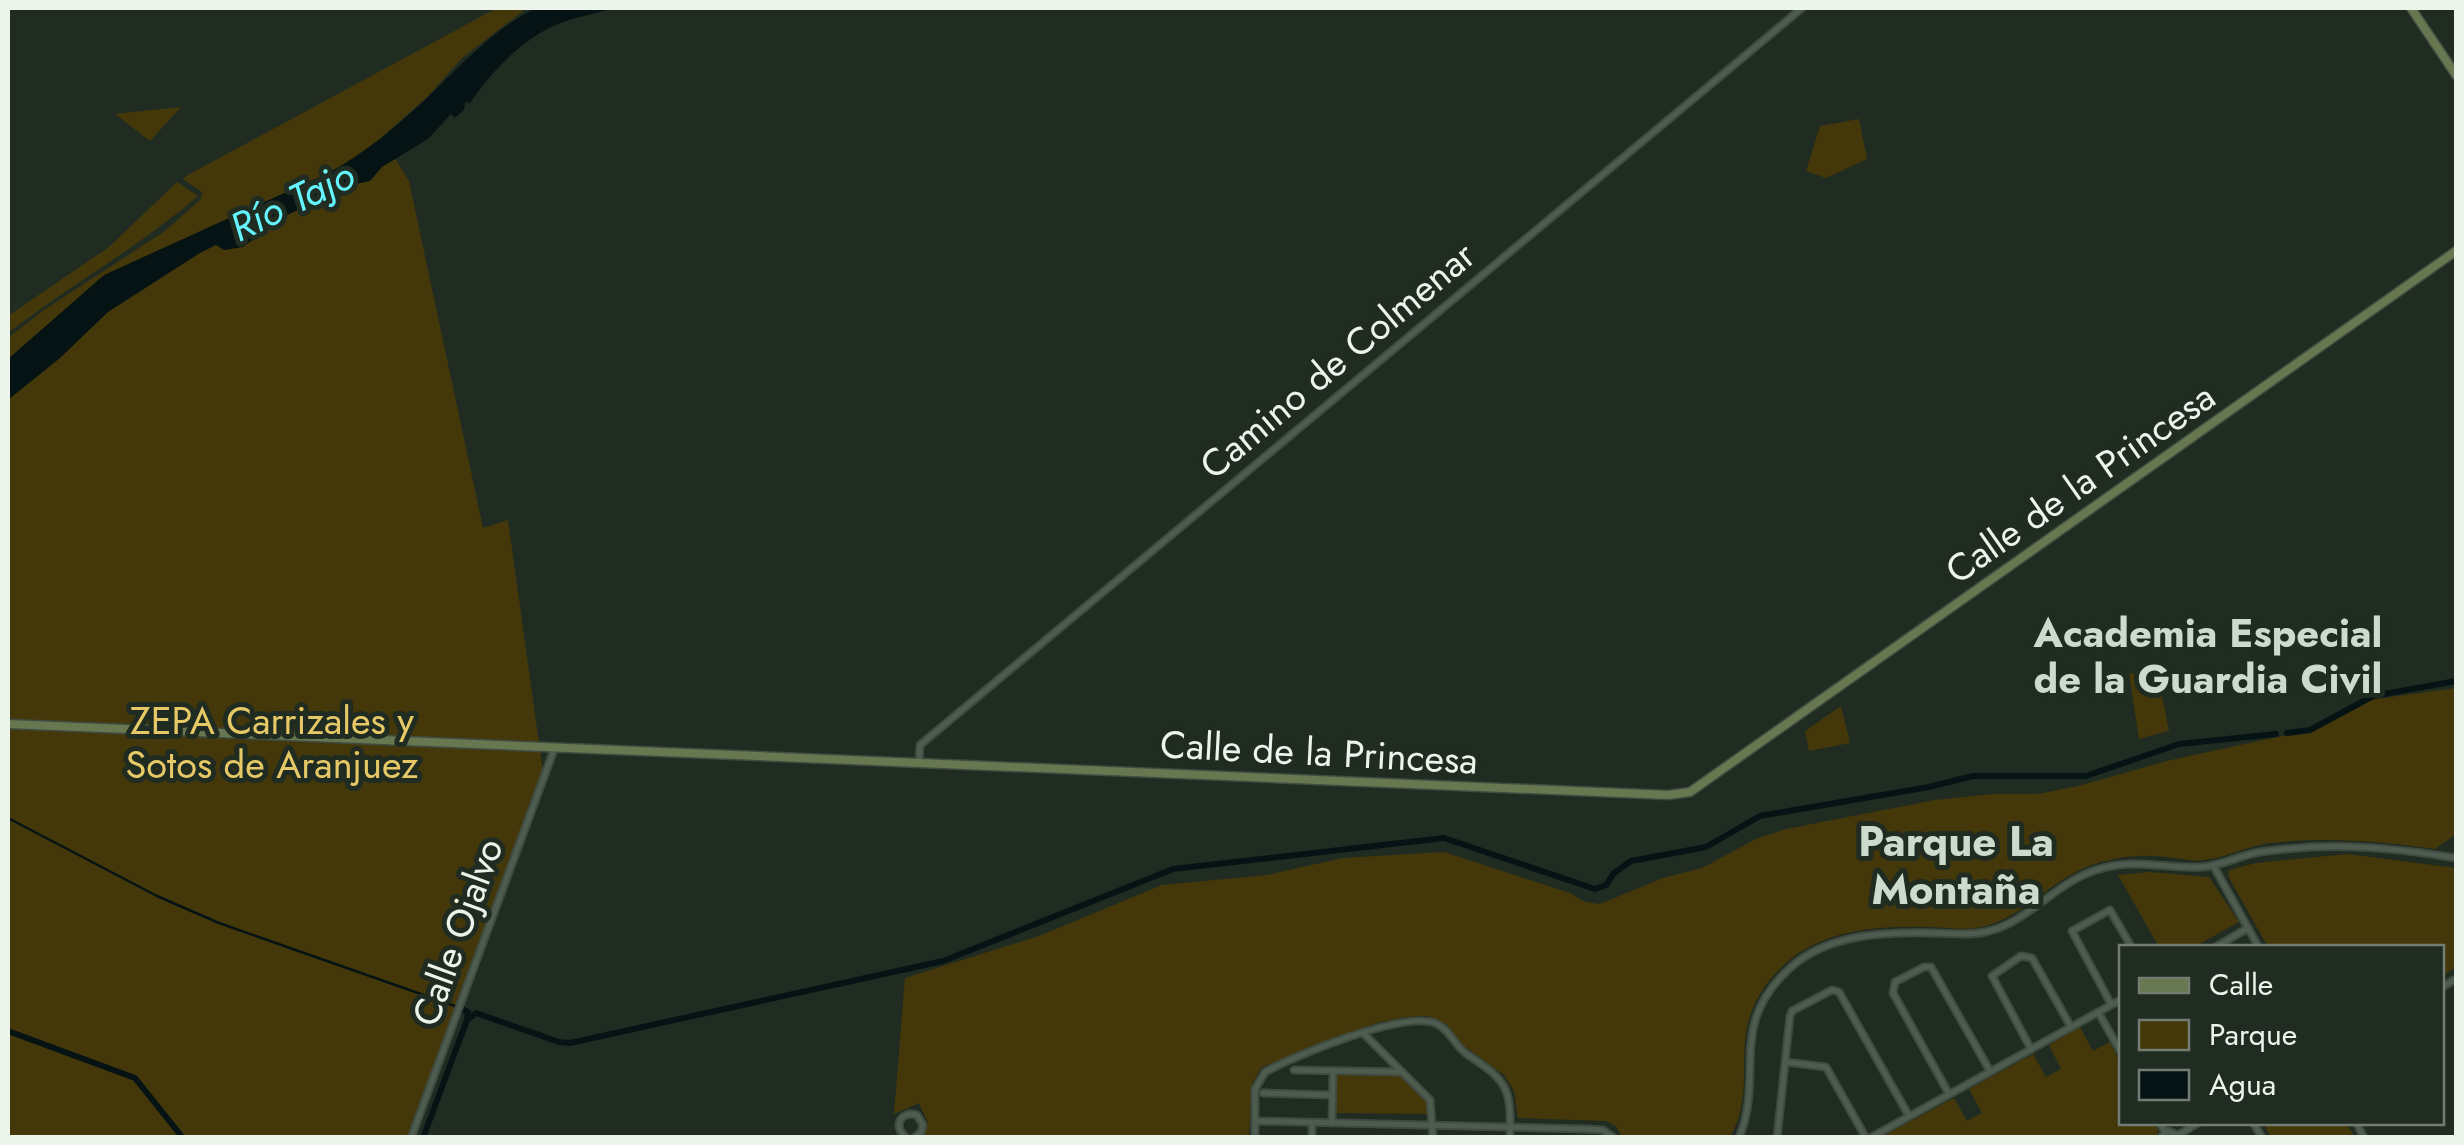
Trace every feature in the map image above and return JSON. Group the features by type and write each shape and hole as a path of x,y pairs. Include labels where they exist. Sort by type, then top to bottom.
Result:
{"street":[{"name":"Camino de Colmenar","path":"919,762 920,746 1802,8"},
{"path":"2411,8 2456,74"},
{"name":"Calle de la Princesa","path":"8,724 1654,794 1690,792 2456,251"},
{"name":"Calle Ojalvo","path":"411,1138 554,746"},
{"path":"1738,1138 1750,1101 1748,1048 1757,1014 1775,983 1817,948 1861,936 1984,933 2025,915 2076,878 2115,865 2141,862 2200,867 2259,852 2347,844 2456,858"},
{"path":"2213,865 2257,945"},
{"path":"2112,1004 2072,931 2110,910 2130,945"},
{"path":"2219,945 2248,928"},
{"path":"2031,1049 1992,976 2021,956 2032,958 2071,1027"},
{"path":"1949,1094 1893,993 1895,982 1924,966 1935,971 1990,1072"},
{"path":"1777,1138 1792,1011 1836,990 1909,1116"},
{"path":"1785,1062 1826,1067 1868,1138 2119,1000"},
{"path":"2098,1012 2119,1049"},
{"path":"1255,1138 1256,1084 1264,1072 1364,1034 1410,1022 1428,1022 1442,1027 1462,1051 1504,1082 1510,1095 1510,1138"},
{"path":"1364,1034 1430,1100 1432,1138"},
{"path":"1294,1070 1402,1072"},
{"path":"1332,1071 1332,1123"},
{"path":"1263,1093 1332,1095"},
{"path":"913,1113 920,1117 921,1132 906,1137 899,1120 913,1113"},
{"path":"1255,1121 1585,1129 1603,1130 1614,1138"},
{"path":"1312,1123 1312,1138"},
{"path":"1559,1138 1560,1128"},
{"path":"1584,1138 1585,1129"},
{"path":"2162,1135 2178,1136"}],"green space":[{"name":"ZEPA Carrizales y Sotos de Aranjuez","path":"497,8 527,8 462,58 428,96 382,137 409,181 483,528 508,520 543,772 415,1137 8,1138 8,338 165,231 201,199 202,192 183,179 186,176"},
{"path":"181,107 150,141 115,114"},
{"path":"1859,119 1867,159 1826,178 1806,171 1820,126"},
{"path":"177,182 198,196 8,333 8,316 109,247"},
{"path":"2157,670 2169,731 2139,739 2129,674"},
{"path":"2456,688 2456,834 2435,849 2312,840 2270,843 2199,860 2119,858 2077,871 2011,915 1981,927 1886,928 1826,940 1790,959 1759,996 1745,1037 1743,1097 1730,1137 1622,1137 1616,1126 1606,1121 1518,1118 1514,1091 1504,1075 1464,1046 1446,1024 1428,1016 1376,1023 1262,1067 1252,1084 1249,1137 923,1137 928,1123 919,1103 894,1114 905,978 1039,936 1162,885 1267,875 1343,858 1444,852 1600,904 1663,878 1702,868 1756,839 1786,829 1935,800 2038,794 2078,786 2171,760 2309,733 2369,700"},
{"path":"1841,706 1850,743 1809,751 1805,731"},
{"path":"2347,854 2456,868 2456,967 2444,975 2444,945 2267,945 2228,876 2229,870 2256,863"},
{"path":"2149,872 2209,877 2239,922 2198,945 2158,945 2118,875"},
{"path":"2080,1027 2093,1051 2110,1042 2119,1060 2119,1125 2155,1125 2156,1137 1881,1137 1954,1098 1967,1121 1982,1113 1969,1089 2033,1054 2046,1077 2061,1069 2049,1045"},
{"path":"1336,1074 1400,1076 1426,1102 1428,1114 1335,1113"},
{"path":"2264,1125 2347,1125 2355,1137 2271,1137"}],"water":[{"name":"Río Tajo","path":"536,8 611,8 558,24 532,38 498,68 470,103 465,102 464,110 455,118 451,114 428,139 382,167 370,181 256,229 255,238 243,247 224,250 216,245 200,253 108,312 8,400 8,359 104,275 343,164 406,117 493,36"}],"waterway":[{"path":"2287,733 2310,730 2373,696 2456,681"},
{"path":"467,1020 476,1013 570,1043 943,961 1173,869 1444,838 1595,889 1606,885 1614,873 1631,861 1706,847 1760,816 1973,776 2086,776 2179,744 2276,734"},
{"path":"8,818 157,896 219,923 455,1006"},
{"path":"423,1138 467,1020 468,1012 462,1009"},
{"path":"8,1031 135,1078 183,1138"}],"district":[{"name":"Academia Especial de la Guardia Civil","path":"2208,656"},
{"name":"Parque La Montaña","path":"1956,865"}]}
